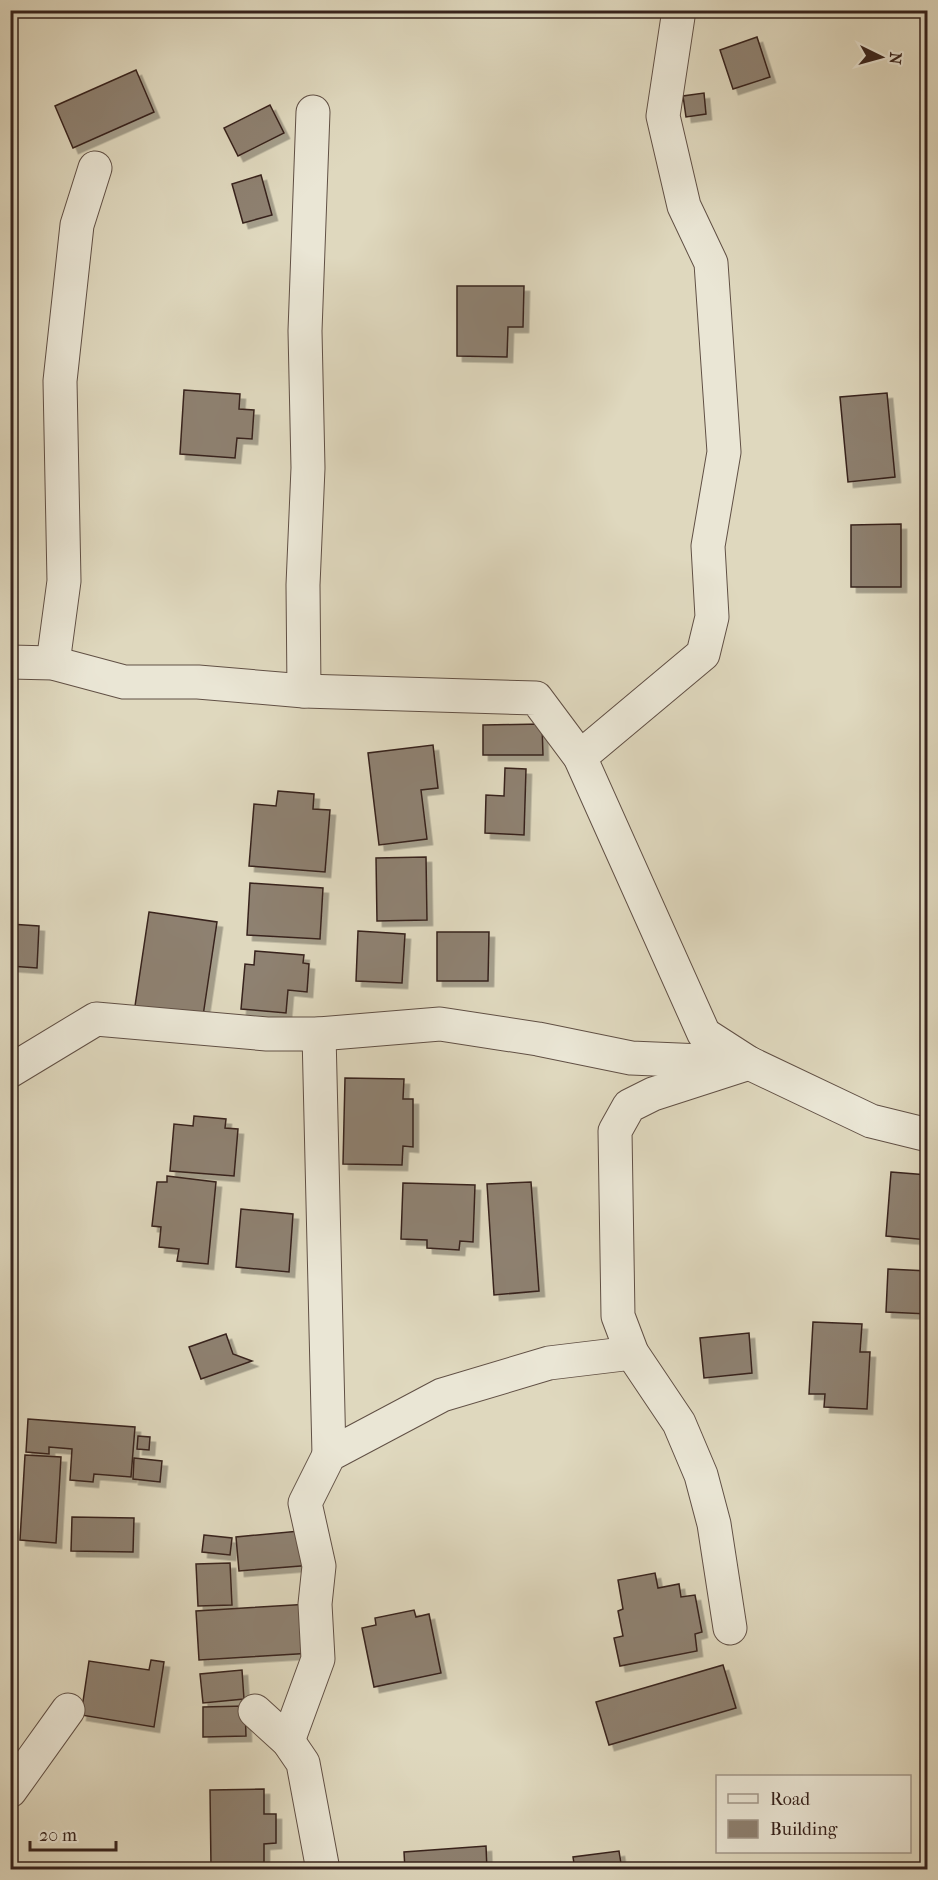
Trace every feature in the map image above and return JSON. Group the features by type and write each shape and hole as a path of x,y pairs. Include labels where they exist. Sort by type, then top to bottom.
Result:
{"street":[{"path":"580,757 703,654 712,617 708,546 724,452 711,263 684,206 663,116 679,10"},
{"path":"304,691 303,585 308,468 305,331 313,112"},
{"path":"53,663 64,581 60,381 77,225 95,168"},
{"path":"10,662 53,663 124,682 198,682 304,691 536,698 580,757 704,1034 749,1063 871,1121 927,1135"},
{"path":"10,1071 96,1018 267,1034 319,1034 440,1024 538,1039 631,1058 749,1063"},
{"path":"288,1741 318,1659 315,1604 319,1566 305,1503 328,1455 319,1034"},
{"path":"730,1628 714,1524 701,1475 679,1423 632,1353 618,1316 615,1131 630,1106 653,1094 749,1063"},
{"path":"328,1455 442,1395 549,1363 632,1353"},
{"path":"10,1791 68,1710"},
{"path":"255,1711 288,1741 303,1763 322,1869"}],"building":[{"path":"757,37 770,77 733,89 720,50"},
{"path":"136,70 154,112 73,148 55,106"},
{"path":"704,93 706,114 686,117 683,96"},
{"path":"270,105 284,133 238,156 224,128"},
{"path":"261,175 272,215 243,223 232,184"},
{"path":"457,286 524,286 523,327 508,327 507,357 457,356"},
{"path":"184,390 240,394 239,409 254,410 252,439 237,438 235,458 180,454"},
{"path":"887,393 895,477 848,482 840,397"},
{"path":"901,524 901,587 851,587 851,525"},
{"path":"542,724 543,755 483,755 483,725"},
{"path":"433,745 438,788 421,790 427,839 379,845 368,753"},
{"path":"505,768 526,769 524,835 485,833 486,795 504,796"},
{"path":"278,791 314,794 313,809 330,810 325,872 249,866 254,804 276,806"},
{"path":"426,857 427,920 377,921 376,858"},
{"path":"250,883 323,888 320,939 247,935"},
{"path":"149,912 217,922 203,1016 135,1006"},
{"path":"10,924 39,926 37,968 10,966"},
{"path":"358,931 405,934 402,983 356,981"},
{"path":"437,932 489,932 488,981 437,981"},
{"path":"255,951 304,955 303,963 309,964 307,992 288,990 286,1013 241,1009 245,964 254,965"},
{"path":"345,1078 404,1079 403,1099 413,1099 413,1147 403,1146 402,1165 343,1164"},
{"path":"194,1116 226,1119 225,1128 238,1129 234,1176 170,1171 174,1124 193,1126"},
{"path":"891,1172 928,1175 928,1240 886,1236"},
{"path":"167,1176 216,1182 208,1264 177,1261 179,1249 159,1247 161,1227 152,1226 157,1182 167,1182"},
{"path":"531,1182 539,1291 494,1295 487,1184"},
{"path":"403,1183 475,1185 473,1242 460,1241 459,1250 427,1248 427,1240 401,1239"},
{"path":"241,1209 293,1214 289,1272 236,1267"},
{"path":"888,1269 928,1271 928,1314 886,1312"},
{"path":"813,1322 862,1324 860,1352 870,1352 867,1409 824,1407 825,1394 809,1394"},
{"path":"749,1333 752,1373 704,1378 700,1338"},
{"path":"226,1334 233,1354 252,1361 201,1379 189,1347"},
{"path":"28,1419 135,1427 131,1477 94,1474 93,1482 70,1480 72,1449 49,1447 49,1454 26,1452"},
{"path":"138,1436 150,1437 149,1450 137,1449"},
{"path":"25,1455 61,1457 56,1543 20,1540"},
{"path":"134,1458 162,1461 160,1482 133,1479"},
{"path":"72,1517 134,1518 133,1552 71,1551"},
{"path":"310,1530 313,1565 239,1571 236,1537"},
{"path":"204,1535 232,1538 230,1555 202,1552"},
{"path":"230,1563 232,1605 198,1606 196,1564"},
{"path":"655,1573 658,1588 679,1584 681,1597 695,1595 702,1632 695,1634 697,1651 620,1666 614,1638 623,1636 618,1611 623,1609 618,1580"},
{"path":"310,1604 313,1653 199,1660 196,1611"},
{"path":"414,1610 416,1617 429,1614 441,1673 374,1687 362,1628 376,1625 375,1618"},
{"path":"151,1660 164,1662 154,1727 81,1715 89,1661 149,1670"},
{"path":"723,1665 736,1708 609,1745 596,1702"},
{"path":"242,1670 244,1699 203,1703 200,1674"},
{"path":"245,1706 246,1736 203,1737 203,1707"},
{"path":"264,1789 264,1814 276,1814 276,1843 264,1844 264,1866 211,1867 210,1790"},
{"path":"486,1846 487,1870 405,1870 404,1852"},
{"path":"619,1851 622,1870 575,1870 573,1857"},
{"path":"682,1867 713,1870 682,1870"}]}
